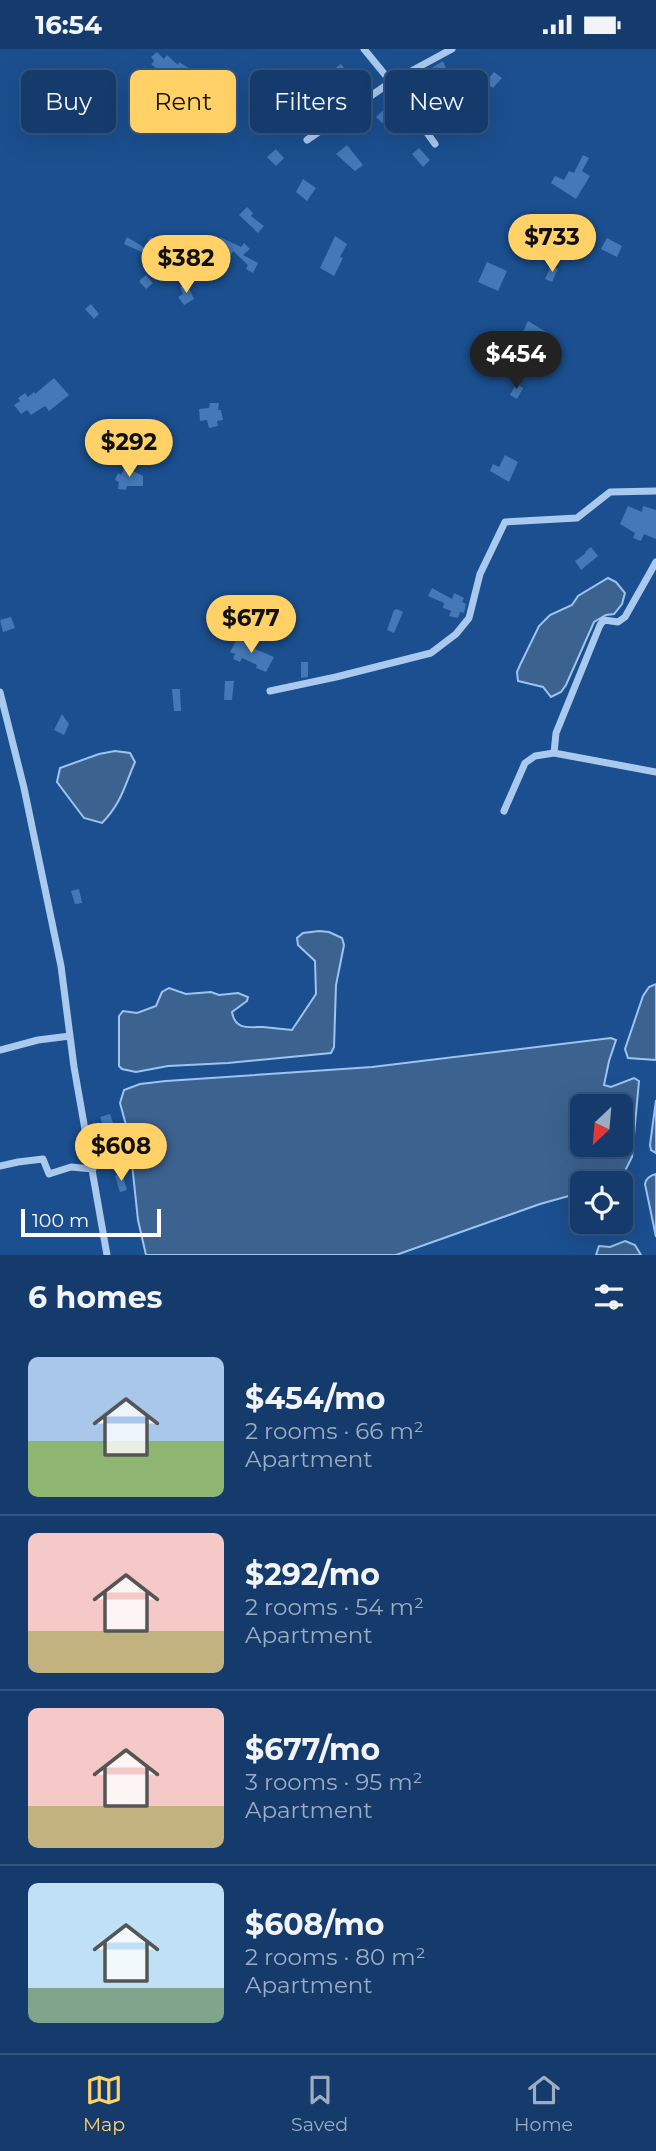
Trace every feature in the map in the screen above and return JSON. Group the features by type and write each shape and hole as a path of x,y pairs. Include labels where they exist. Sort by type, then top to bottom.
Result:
{"street":[{"path":"364,49 385,75"},
{"path":"413,70 452,49"},
{"path":"307,140 385,86"},
{"path":"427,133 435,144"},
{"path":"270,691 431,653 456,633 469,618 480,574 505,522 577,518 610,492 656,491"},
{"path":"554,753 556,733 601,622 618,622 625,617 656,562"},
{"path":"0,692 24,788 61,966 69,1036 107,1255"},
{"path":"504,811 525,763 535,756 554,753 656,772"},
{"path":"0,1049 69,1036"},
{"path":"0,1166 43,1159 49,1174 71,1167 93,1169"}],"water":[{"path":"608,578 616,582 625,593 622,604 614,614 594,622 561,692 551,697 543,687 518,681 517,672 539,626 550,615 572,605 578,596"},
{"path":"115,751 130,753 135,762 122,794 102,823 84,818 57,782 60,768"},
{"path":"319,931 342,938 344,945 336,985 334,1047 331,1053 168,1066 136,1072 119,1066 119,1016 123,1011 137,1013 156,1006 162,992 169,988 186,994 238,993 248,997 247,1001 232,1012 239,1025 292,1030 316,994 315,961 298,945 297,938 303,933"},
{"path":"656,984 656,1060 628,1058 625,1049 643,996 649,987"},
{"path":"611,1038 616,1040 604,1085 611,1087 634,1078 639,1081 634,1135 634,1094 570,1094 570,1157 632,1157 625,1171 570,1171 570,1196 396,1255 146,1255 138,1220 129,1136 120,1103 124,1090 140,1084 372,1067"},
{"path":"656,1100 656,1153 651,1150 650,1145"},
{"path":"656,1174 656,1237 645,1184 649,1177"},
{"path":"625,1241 635,1245 641,1255 596,1255 599,1246 610,1247"}],"building":[{"path":"157,52 164,59 167,55 178,65 179,62 192,70 158,70 151,64 154,61 151,57"},
{"path":"443,61 447,70 438,70 433,67"},
{"path":"341,64 345,70 335,70"},
{"path":"494,72 502,78 493,88 489,85 488,87 488,79"},
{"path":"385,109 385,120 382,123 376,117"},
{"path":"347,145 363,165 355,171 336,154"},
{"path":"419,148 430,160 423,167 412,154"},
{"path":"276,149 284,158 276,166 267,157"},
{"path":"583,155 589,158 582,171 590,176 576,199 551,183 555,176 564,180 569,171 574,173"},
{"path":"303,179 316,188 307,201 296,192"},
{"path":"247,207 253,213 251,216 264,226 258,233 239,215"},
{"path":"335,236 347,244 334,276 320,268"},
{"path":"127,237 148,250 146,254 124,244"},
{"path":"151,237 173,254 167,260 148,240"},
{"path":"220,237 241,247 244,243 250,249 243,255 258,263 253,273 246,269 248,265 233,251 227,262 220,258 225,248 219,246 222,241"},
{"path":"607,238 622,246 617,257 601,249"},
{"path":"487,262 507,271 498,291 478,282"},
{"path":"551,266 558,269 552,282 545,279"},
{"path":"146,275 153,283 146,289 139,281"},
{"path":"187,284 194,299 184,305 178,297 183,294 180,287"},
{"path":"91,304 99,314 94,319 85,309"},
{"path":"528,321 548,333 544,341 523,332"},
{"path":"54,378 69,395 49,411 45,406 31,415 27,410 21,414 14,405 20,401 18,398 25,393 28,397 34,392 35,394"},
{"path":"516,384 523,388 517,399 510,395"},
{"path":"210,403 219,403 218,410 221,410 223,420 217,421 218,426 209,428 207,420 200,421 199,409 209,408"},
{"path":"505,455 518,462 509,482 490,471 493,464 499,467"},
{"path":"125,467 143,476 143,486 118,489 119,482 115,480"},
{"path":"628,506 642,512 643,506 656,510 656,539 644,534 641,541 633,538 635,533 620,524"},
{"path":"591,547 598,556 581,570 575,561"},
{"path":"432,588 452,599 454,593 464,598 464,613 460,612 458,618 449,616 451,611 443,608 444,603 428,596"},
{"path":"394,610 403,612 394,633 387,630"},
{"path":"11,617 15,628 3,632 0,620"},
{"path":"237,639 274,657 266,672 242,658 240,662 233,659 235,654 230,652"},
{"path":"301,662 308,662 308,677 301,678"},
{"path":"225,681 234,681 232,700 224,700"},
{"path":"172,689 180,689 181,711 174,711"},
{"path":"62,714 69,724 64,735 54,730"},
{"path":"79,889 82,903 75,904 71,891"},
{"path":"110,1114 115,1129 106,1133 100,1117"},
{"path":"122,1173 127,1190 120,1192 115,1176"}]}
